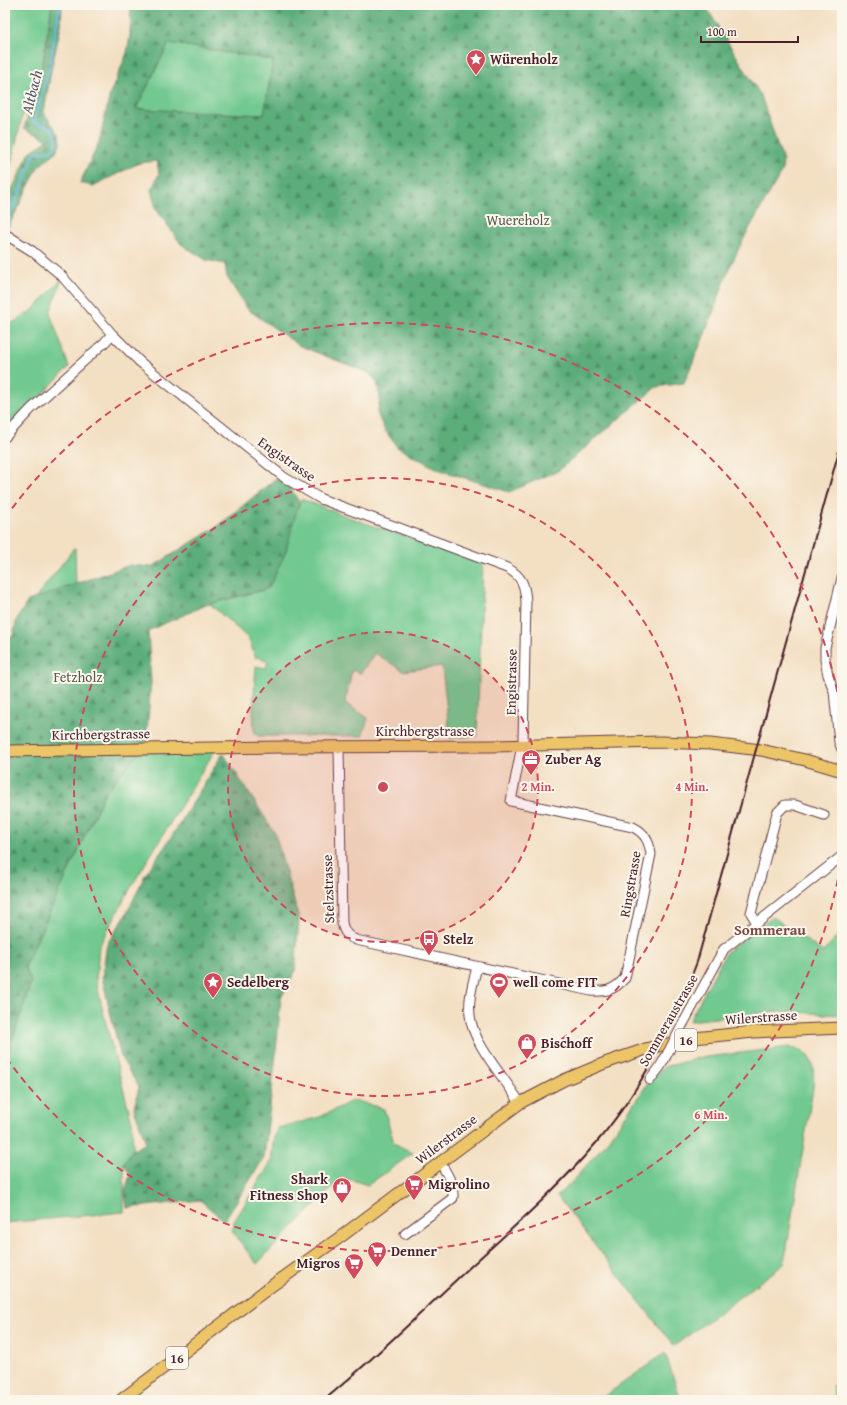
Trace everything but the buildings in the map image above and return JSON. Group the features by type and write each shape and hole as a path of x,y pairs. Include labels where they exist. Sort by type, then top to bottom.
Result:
{"main road":[{"name":"Kirchbergstrasse","path":"5,750 217,747 522,746 613,742 662,742 752,748 842,771"},
{"name":"Wilerstrasse","path":"121,1400 520,1103 564,1080 605,1063 649,1048 694,1038 753,1032 842,1028"}],"street":[{"name":"Engistrasse","path":"5,234 32,251 61,275 112,334 140,362 285,478 321,499 507,568 513,572 521,580 525,588 526,602 522,746"},
{"path":"5,437 31,408 112,334"},
{"path":"842,578 825,648 825,660 828,675 838,690 839,742 842,749"},
{"name":"Ringstrasse","path":"477,967 591,991 602,992 612,989 625,978 628,968 652,854 650,844 641,831 633,827 511,801 522,746"},
{"name":"Stelzstrasse","path":"340,747 342,923 344,930 348,936 356,940 477,967"},
{"path":"757,923 751,913 777,812 785,805 795,804 824,815"},
{"name":"Sommeraustrasse","path":"650,1080 660,1067 724,950 842,856"},
{"path":"477,967 470,1004 470,1017 473,1029 497,1071 520,1103"},
{"path":"405,1234 453,1198 454,1191 452,1183 440,1162"}],"green space":[{"path":"5,5 52,5 42,65 29,102 25,105 11,164 5,161"},
{"path":"52,5 62,5 61,25 51,70 44,113 59,134 60,144 55,153 38,167 7,230 5,229 5,204 30,152 48,140 24,128 44,60"},
{"name":"Wuereholz","path":"131,5 706,5 761,96 783,161 782,171 744,238 730,267 704,336 684,383 656,387 558,471 509,492 437,469 397,447 384,429 377,413 380,398 377,382 369,373 300,346 247,309 227,277 225,264 206,260 181,244 156,209 151,190 159,174 157,161 139,163 93,186 80,183 99,142 110,94 127,53 130,35","holes":["169,43 273,60 264,115 136,109"]},
{"path":"169,43 273,60 264,115 136,109"},
{"path":"62,279 50,313 69,367 5,432 5,327 33,310"},
{"name":"Fetzholz","path":"275,479 288,484 299,502 285,554 269,588 206,605 148,631 151,682 146,745 105,792 25,966 31,983 5,1062 5,641 13,635 17,619 28,601 130,565 152,567 218,526"},
{"path":"301,499 365,523 483,561 477,736 450,738 442,666 403,671 375,653 361,673 352,670 345,703 368,718 362,736 259,736 254,733 253,708 256,666 266,668 268,661 259,657 256,658 248,638 210,604 267,589"},
{"path":"75,547 76,585 35,599"},
{"path":"146,745 217,747 131,887 99,946 96,980 132,1122 133,1150 124,1163 124,1212 5,1223 5,1059 31,983 25,966 105,792"},
{"path":"223,753 275,833 299,919 295,972 281,998 264,1158 224,1221 200,1200 127,1208 125,1191 130,1175 124,1163 133,1150 146,1143 134,1108 139,1087 121,1058 102,977 107,944 127,913 145,875 172,836"},
{"path":"773,917 823,952 841,932 842,928 842,1015 778,1011 689,1021 727,951"},
{"path":"789,1047 797,1049 808,1056 813,1066 814,1080 784,1264 674,1346 557,1196 572,1182 610,1138 650,1080 664,1067 698,1058"},
{"path":"354,1100 384,1109 394,1143 413,1153 368,1185 342,1177 257,1264 232,1231 233,1223 271,1162 274,1135 278,1128 320,1117"},
{"path":"665,1353 681,1400 599,1400"},
{"path":"842,1385 842,1400 836,1400 832,1386"}],"waterway":[{"name":"Altbach","path":"5,224 9,218 35,154 53,150 57,141 52,128 34,122 50,66 60,5"}],"railway":[{"path":"324,1400 390,1342 527,1215 580,1162 627,1102 654,1057 688,986 697,962 842,440"}],"place":[{"name":"Würenholz","path":"476,76"},
{"name":"Zuber Ag","path":"531,776"},
{"name":"Stelz","path":"429,956"},
{"name":"Sedelberg","path":"213,999"},
{"name":"well come FIT","path":"499,999"},
{"name":"Bischoff","path":"527,1060"},
{"name":"Migrolino","path":"414,1201"},
{"name":"Shark Fitness Shop","path":"342,1204"},
{"name":"Denner","path":"377,1268"},
{"name":"Migros","path":"354,1280"}],"district":[{"name":"Sommerau","path":"770,930"}]}
